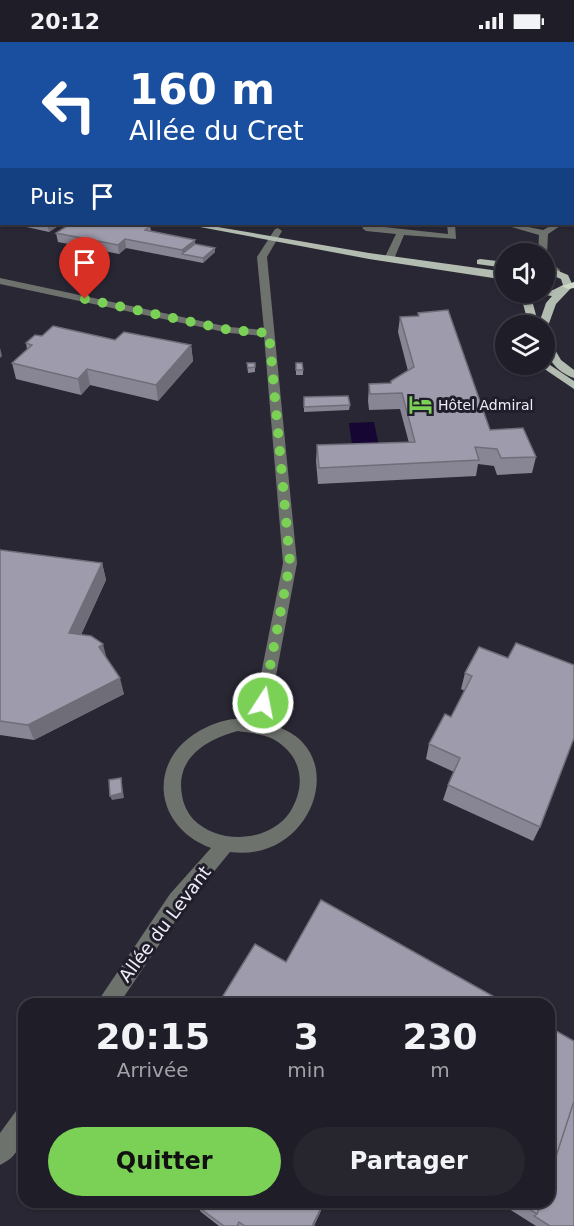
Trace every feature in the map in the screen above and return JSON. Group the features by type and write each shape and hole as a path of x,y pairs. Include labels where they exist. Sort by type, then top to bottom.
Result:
{"main road":[{"path":"195,225 391,255 495,274"},
{"path":"237,225 274,236"},
{"path":"391,255 495,264"},
{"path":"556,272 574,272"},
{"path":"547,315 551,303 568,287 568,280 556,272"},
{"path":"555,359 574,375"},
{"path":"555,372 574,386"}],"street":[{"path":"366,228 453,237 451,225"},
{"path":"509,225 544,233 557,225"},
{"path":"391,255 401,232"},
{"path":"542,243 544,233"},
{"path":"259,725 290,563 262,258 274,236"},
{"path":"0,281 229,330 269,333"},
{"path":"259,725 278,732 293,743 304,758 310,776 309,795 302,813 288,828 269,840 247,845 225,845 203,837 186,824 175,807 171,788 174,769 183,751 198,737 217,728 259,725"},
{"name":"Allée du Levant","path":"110,998 177,901 225,845"},
{"path":"0,1153 18,1128"}],"shaded area":[{"path":"374,422 380,451 353,452 349,423"}],"building":[{"path":"68,225 143,225 150,226 145,230 195,240 182,250 125,239 118,245 56,233"},
{"path":"195,244 215,248 203,258 182,254"},
{"name":"Hôtel Admiral","path":"448,310 490,430 523,428 536,457 501,458 497,449 475,447 479,460 319,468 317,445 415,442 402,393 370,394 369,384 391,383 414,367 400,317"},
{"path":"53,326 115,340 124,332 191,345 156,385 87,369 78,379 12,363 32,345 26,343 35,335 42,336"},
{"path":"247,363 255,363 255,367 248,368"},
{"path":"296,363 302,363 303,370 296,370"},
{"path":"348,396 350,405 304,407 304,397"},
{"path":"0,550 102,563 69,633 91,636 103,644 99,647 120,678 28,725 0,721"},
{"path":"516,643 574,665 574,738 540,827 448,785 460,758 429,744 445,714 451,717 472,676 465,673 479,647 508,658"},
{"path":"121,778 122,793 110,796 109,780"},
{"path":"321,900 496,998 222,998 255,944 286,962"},
{"path":"555,1030 574,1041 574,1101 555,1160"},
{"path":"574,1101 574,1226 550,1226 534,1216 540,1208 555,1208 555,1160"},
{"path":"200,1208 321,1208 312,1226 245,1226 239,1222 237,1226 224,1226"},
{"path":"528,1208 540,1208 537,1214"}],"place":[{"name":"Hôtel Admiral","path":"420,405"}],"route":[{"path":"85,299 229,330 269,333 290,563 263,703"}]}
